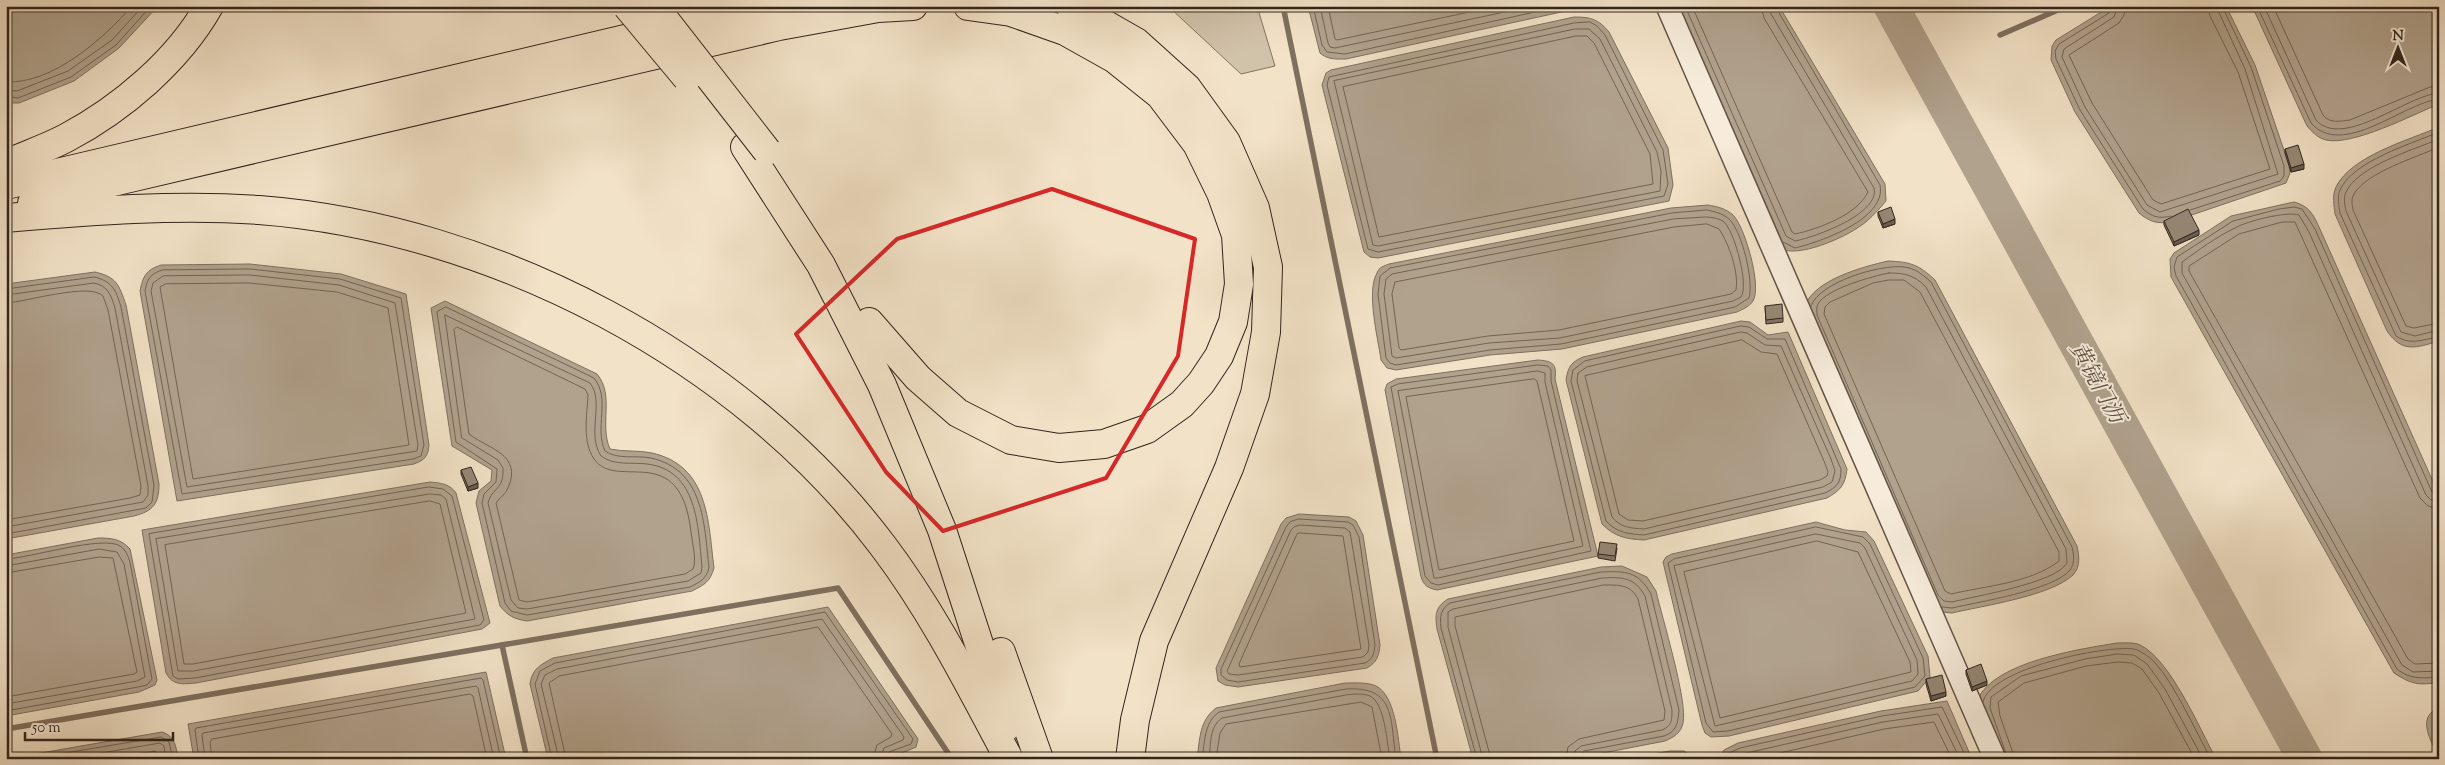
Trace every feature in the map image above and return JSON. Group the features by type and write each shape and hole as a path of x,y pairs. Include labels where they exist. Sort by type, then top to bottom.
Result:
{"highway":[{"path":"6,164 67,137 130,96 169,60 208,6"},
{"path":"628,6 745,147 820,265 882,385 949,527 1016,759"},
{"path":"654,6 767,151 869,322 1039,759"},
{"path":"6,185 765,6"},
{"path":"6,210 120,181 779,26 878,8 914,6"},
{"path":"869,322 918,378 958,413 1010,440 1059,448 1104,444 1147,429 1182,404 1201,383 1219,356 1233,322 1239,284 1236,235 1221,193 1197,144 1160,95 1115,59 1065,31 1010,12 968,6"},
{"path":"1070,6 1136,42 1187,88 1226,142 1255,208 1268,267 1266,332 1255,394 1228,468 1154,641 1135,720 1130,759"},
{"path":"6,218 143,208 260,210 372,226 480,258 582,302 679,356 756,414 826,478 884,546 939,629 1009,759"}],"street":[{"path":"1667,6 1995,759"}],"highlighted area":[{"path":"1052,189 1195,239 1178,356 1106,478 943,531 886,472 796,334 897,239"}],"shaded area":[{"path":"1168,6 1257,6 1275,66 1241,74"}],"water":[{"path":"6,6 158,6 119,48 74,81 19,103 10,103 6,99"},
{"path":"1308,6 1576,6 1566,11 1339,59 1329,58 1320,53"},
{"path":"1673,6 1779,6 1885,184 1886,201 1870,219 1860,227 1827,243 1804,250 1784,250"},
{"path":"2111,6 2226,6 2255,65 2289,165 2290,173 2286,183 2171,222 2154,222 2139,213 2075,112 2051,60 2052,46 2056,40"},
{"path":"2252,6 2439,6 2439,104 2366,134 2338,141 2320,138 2307,126"},
{"path":"1574,17 1594,20 1609,32 1668,148 1673,185 1669,201 1378,258 1370,257 1364,252 1322,85 1326,73 1331,70"},
{"path":"2439,127 2439,341 2410,347 2398,343 2387,331 2335,214 2334,194 2336,187 2354,166 2382,150"},
{"path":"2294,202 2307,208 2317,222 2439,495 2439,682 2415,683 2405,680 2394,673 2171,277 2170,259 2174,253 2231,216"},
{"path":"1708,205 1724,209 1733,215 1747,244 1754,270 1755,293 1753,301 1746,308 1737,312 1562,349 1490,355 1396,370 1387,368 1381,360 1374,315 1373,292 1377,273 1384,266 1671,208"},
{"path":"1888,261 1913,265 1924,270 1935,280 2077,546 2079,557 2076,572 2063,582 2049,589 2015,599 1952,613 1941,612 1805,306 1810,297 1828,282 1853,271"},
{"path":"250,264 341,274 406,294 429,445 427,455 421,461 414,464 177,501 140,291 142,281 149,271 161,265"},
{"path":"95,272 113,279 119,287 126,305 159,484 158,497 154,506 146,512 134,516 6,539 6,284"},
{"path":"445,301 597,374 605,391 606,430 610,449 652,453 671,460 685,470 695,483 707,514 714,568 711,577 706,583 692,591 527,621 509,615 500,606 476,503 479,491 491,481 492,470 452,446 431,308"},
{"path":"1741,321 1750,322 1768,335 1788,332 1847,469 1842,486 1827,498 1644,540 1616,535 1602,524 1566,380 1571,366 1583,357"},
{"path":"1538,360 1550,362 1555,370 1555,379 1598,556 1437,590 1429,587 1425,585 1421,577 1385,390 1387,384 1396,379"},
{"path":"430,482 448,486 456,493 490,623 482,629 196,683 175,682 166,673 142,530"},
{"path":"1299,514 1349,517 1356,521 1363,535 1380,645 1377,658 1367,668 1238,687 1225,685 1218,681 1216,668 1281,524 1286,518"},
{"path":"1816,522 1845,530 1866,532 1874,541 1928,656 1930,677 1918,691 1729,736 1711,737 1705,733 1702,725 1663,562 1666,557 1672,554"},
{"path":"98,538 116,540 130,549 157,680 155,685 139,692 6,716 6,555"},
{"path":"1622,566 1647,577 1656,591 1682,697 1684,712 1683,723 1679,732 1665,741 1572,759 1473,759 1437,629 1436,615 1438,608 1448,599 1601,567"},
{"path":"828,607 918,739 916,747 895,756 878,759 548,759 530,684 535,671 553,658"},
{"path":"2117,643 2140,645 2162,664 2193,713 2216,759 1997,759 1978,699 1987,686 2001,675 2040,659"},
{"path":"486,672 506,759 194,759 188,724"},
{"path":"1345,683 1369,684 1383,691 1392,708 1395,719 1401,759 1197,759 1203,725 1210,713 1216,708"},
{"path":"1947,701 1972,759 1718,759 1724,750 1738,743 1881,711"},
{"path":"2439,708 2439,758 2427,730 2427,724 2428,717"},
{"path":"162,732 172,739 178,759 6,759"},
{"path":"1670,751 1684,751 1696,759 1625,759"}],"building":[{"path":"2298,145 2304,164 2291,168 2285,149"},
{"path":"1891,207 1895,219 1883,224 1878,212"},
{"path":"2188,209 2199,230 2174,242 2164,221"},
{"path":"1782,304 1783,318 1766,320 1765,306"},
{"path":"471,467 478,483 468,487 461,470"},
{"path":"1600,542 1617,544 1615,556 1598,554"},
{"path":"1981,664 1987,681 1972,687 1966,670"},
{"path":"1942,675 1946,692 1931,696 1926,679"}],"waterway":[{"path":"1283,6 1437,759"},
{"name":"黄镜门沥","path":"1891,6 2305,759"},
{"path":"2000,35 2067,6"},
{"path":"6,729 838,588 952,759"},
{"path":"502,645 527,759"}]}
